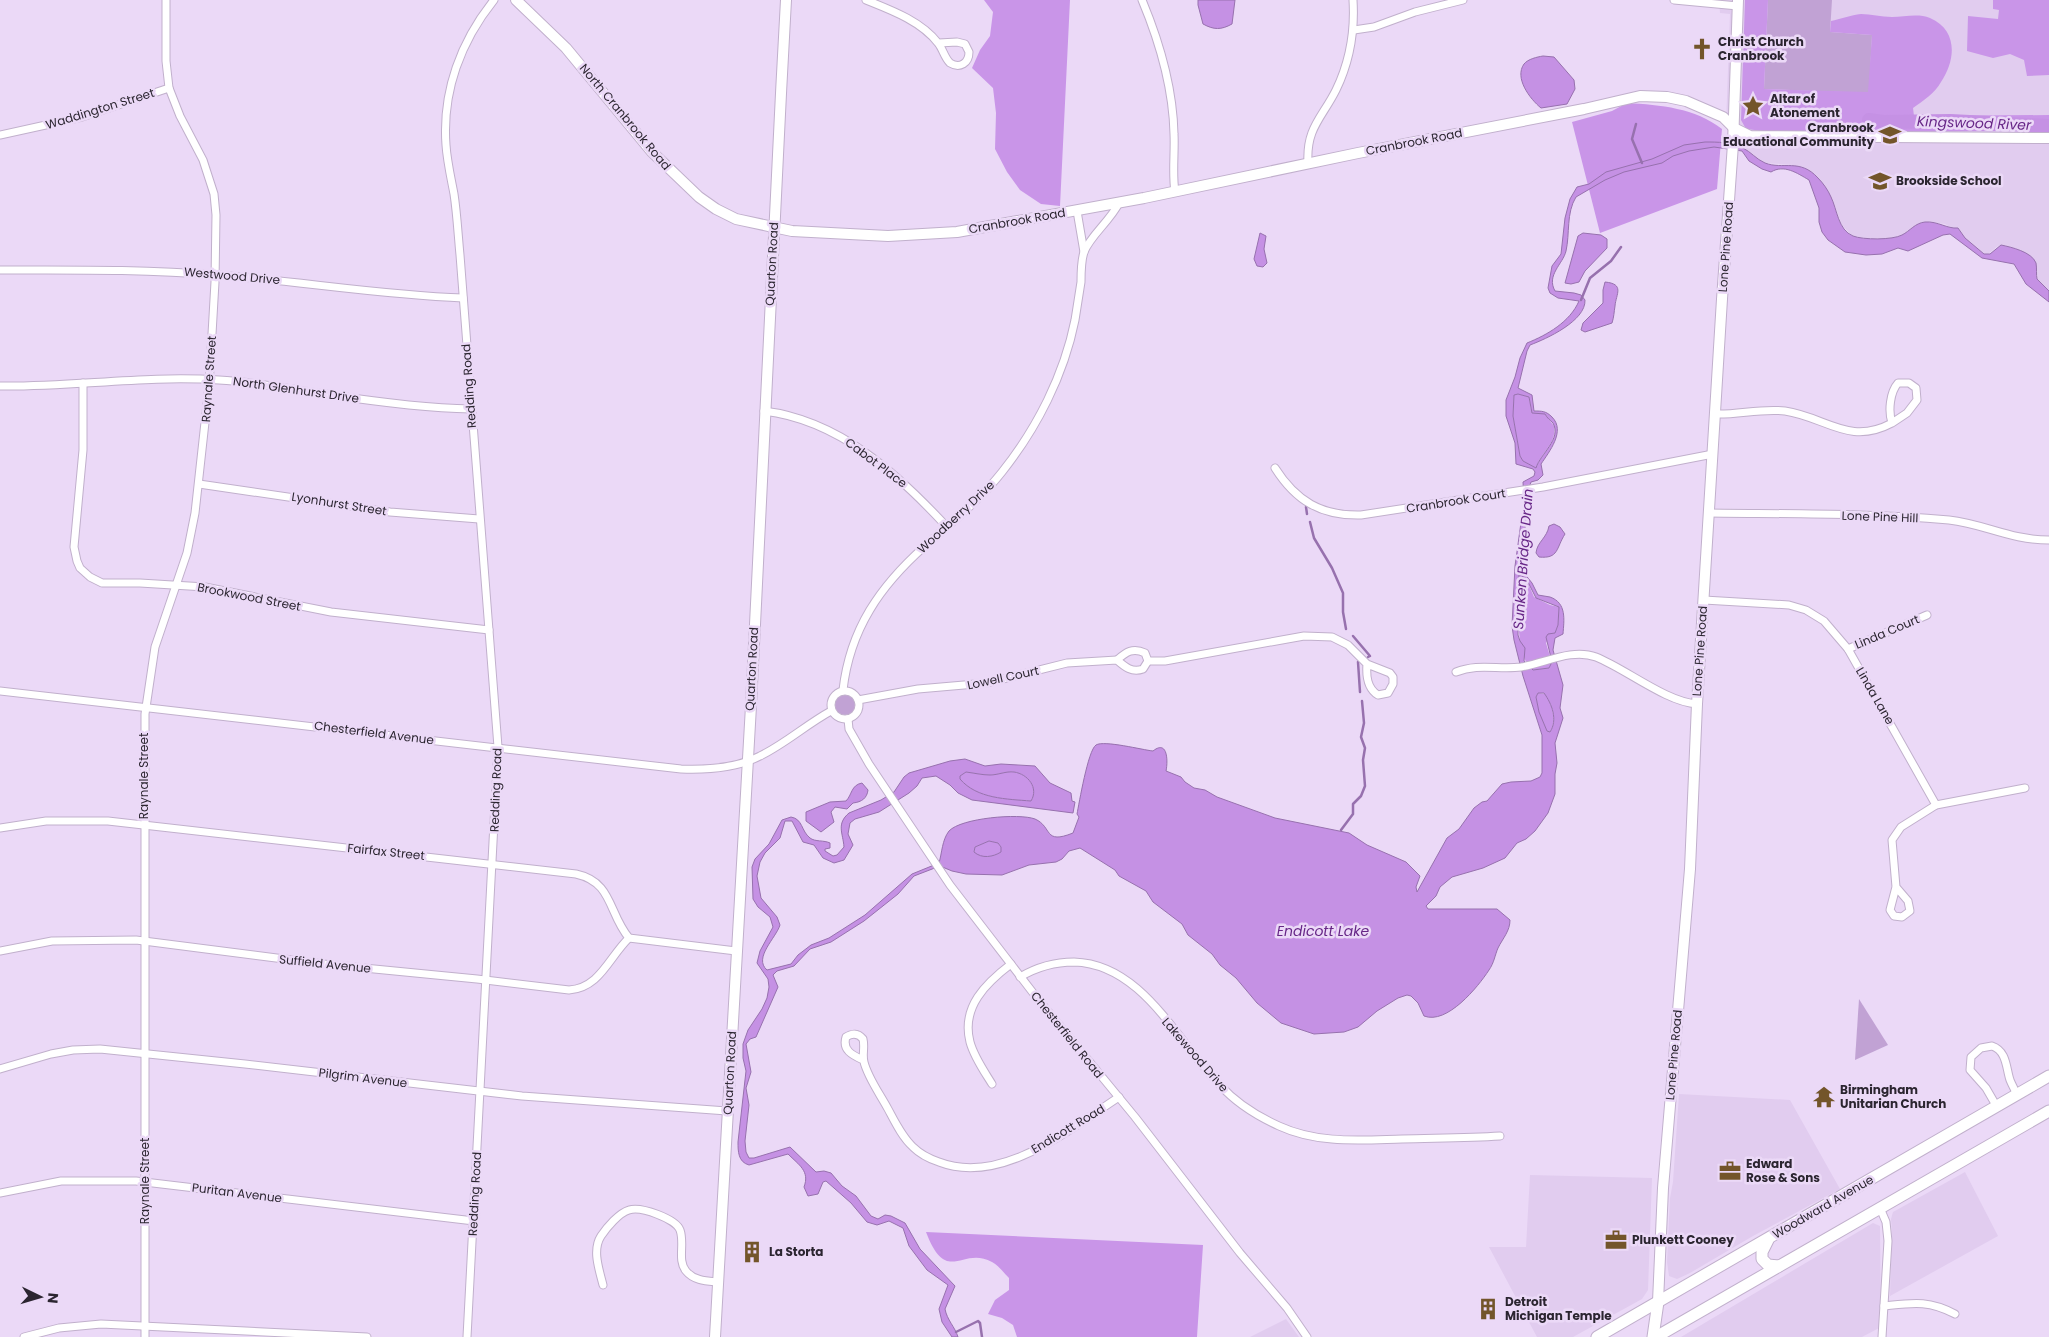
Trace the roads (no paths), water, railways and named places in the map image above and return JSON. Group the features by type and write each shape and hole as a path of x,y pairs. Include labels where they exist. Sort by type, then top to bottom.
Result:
{"main road":[{"name":"Woodward Avenue","path":"1597,1337 2049,1076"},
{"path":"1654,1337 2049,1111"},
{"path":"1772,1237 1763,1248 1762,1259 1768,1266 1779,1266"},
{"path":"1654,1337 1658,1302"}],"street":[{"name":"Raynale Street","path":"145,1337 145,707 155,647 188,546 199,484 210,379 216,223 214,194 207,170 180,116 169,88 166,61 166,0"},
{"name":"Redding Road","path":"467,1337 498,747 459,243 454,196 445,143 448,98 454,74 465,45 483,14 494,0"},
{"name":"North Cranbrook Road","path":"516,0 566,48 641,140 679,179 707,203 730,217 774,227"},
{"name":"Quarton Road","path":"715,1337 748,761 786,0"},
{"path":"866,0 905,18 939,43 950,63 957,66 968,60 969,52 961,42 939,43"},
{"path":"1142,0 1160,48 1171,96 1174,134 1174,192"},
{"path":"1308,164 1308,146 1312,130 1339,82 1349,54 1354,30 1353,0"},
{"path":"1354,30 1374,27 1424,9 1464,0"},
{"path":"1674,0 1738,3"},
{"name":"Lone Pine Road","path":"1658,1302 1663,1188 1690,869 1697,704 1734,128 1738,3"},
{"name":"Waddington Street","path":"0,135 82,117 169,88"},
{"name":"Cranbrook Road","path":"774,227 792,231 873,236 926,235 973,229 1119,203 1584,110 1640,96 1686,100 1722,117 1734,128 1750,136 2049,138"},
{"path":"1084,252 1114,214 1119,203"},
{"name":"Woodberry Drive","path":"843,690 852,643 869,610 907,564 970,507 1001,474 1027,437 1042,411 1069,344 1078,305 1084,252 1077,210"},
{"name":"Westwood Drive","path":"0,270 136,269 280,280 387,294 463,298"},
{"name":"North Glenhurst Drive","path":"0,386 155,379 210,379 406,404 471,408"},
{"name":"Brookwood Street","path":"83,383 83,450 74,547 77,561 85,573 95,580 102,583 177,584 226,591 331,612 489,630"},
{"path":"1715,414 1730,415 1763,411 1784,411 1842,429 1864,432 1879,429 1892,423 1906,413 1917,400 1916,388 1909,383 1898,383 1893,389 1890,414 1892,423"},
{"name":"Cabot Place","path":"764,411 794,417 847,441 904,482 947,527"},
{"name":"Cranbrook Court","path":"1275,468 1287,485 1314,507 1323,511 1349,516 1370,515 1509,493 1713,454"},
{"name":"Lyonhurst Street","path":"199,484 390,512 479,519"},
{"name":"Lone Pine Hill","path":"1709,513 1847,515 1945,520 1962,522 2012,537 2049,540"},
{"name":"Linda Lane","path":"1704,600 1789,604 1815,614 1824,621 1848,649 1936,805"},
{"name":"Linda Court","path":"1848,649 1927,615"},
{"name":"Lowell Court","path":"1148,661 1165,661 1295,638 1332,637 1344,641 1367,664 1384,670 1392,677 1393,684 1388,693 1378,695 1372,690 1368,681 1367,664"},
{"name":"Lowell Court","path":"858,700 918,689 987,683 1068,663 1117,660 1127,652 1135,650 1145,653 1148,661"},
{"path":"1456,672 1469,667 1519,667 1580,654 1590,655 1683,702 1697,704"},
{"name":"Lowell Court","path":"1117,660 1127,669 1134,671 1143,669 1148,661"},
{"path":"843,690 854,693 858,700 857,713 848,719 837,717 830,706 833,696 843,690"},
{"name":"Chesterfield Avenue","path":"0,691 498,747 580,759 681,770 712,768 748,761"},
{"path":"748,761 770,750 832,710"},
{"name":"Chesterfield Road","path":"848,719 849,728 885,790 937,865 1020,977 1119,1098 1240,1253 1287,1308 1307,1337"},
{"path":"1896,887 1891,846 1893,835 1901,827 1936,805 2025,788"},
{"name":"Fairfax Street","path":"0,828 46,821 80,820 145,824 576,874 594,879 603,889 618,922 629,938"},
{"path":"629,938 736,951"},
{"name":"Suffield Avenue","path":"0,951 52,942 82,940 145,941 323,964 485,980 563,990 581,988 598,978 617,951 629,938"},
{"name":"Lakewood Drive","path":"1020,977 1045,965 1069,962 1094,964 1115,973 1130,982 1146,997 1228,1094 1259,1116 1286,1129 1318,1138 1345,1140 1500,1136"},
{"path":"992,1084 972,1047 968,1023 972,1006 977,997 990,982 1011,964"},
{"path":"1997,1106 1986,1088 1970,1070 1971,1057 1981,1048 1992,1046 2002,1053 2017,1095"},
{"name":"Pilgrim Avenue","path":"0,1069 73,1050 100,1049 480,1092 588,1102 727,1111"},
{"name":"Endicott Road","path":"863,1060 898,1126 914,1148 937,1162 960,1168 1000,1164 1034,1151 1119,1098"},
{"name":"Puritan Avenue","path":"0,1193 62,1181 119,1180 474,1221"},
{"path":"1880,1208 1888,1231 1882,1337"},
{"path":"603,1285 597,1252 599,1239 624,1212 633,1209 673,1221 680,1231 682,1259 686,1271 695,1279 718,1282"},
{"path":"1884,1306 1921,1302 1941,1307 1955,1314"},
{"path":"24,1337 74,1326 145,1326 367,1337"}],"water":[{"path":"1198,0 1235,0 1232,24 1218,28 1203,24"},
{"path":"1543,56 1554,57 1574,80 1575,89 1567,104 1541,108 1528,94 1522,82 1521,70 1524,64"},
{"name":"Endicott Lake","path":"1705,142 1729,143 1749,151 1765,163 1805,168 1820,180 1825,187 1831,197 1841,224 1853,236 1871,239 1898,237 1918,224 1930,222 1958,228 1965,238 1984,254 1990,254 2001,245 2021,251 2034,259 2037,279 2049,291 2049,302 2026,284 2014,264 1982,258 1950,234 1943,235 1908,251 1898,248 1882,254 1866,255 1845,252 1828,240 1822,232 1819,222 1819,208 1809,180 1786,169 1771,172 1762,169 1749,161 1742,151 1714,147 1689,151 1673,156 1662,163 1624,172 1605,180 1576,197 1569,217 1566,251 1552,280 1555,291 1581,295 1585,300 1584,308 1564,328 1530,345 1518,388 1532,395 1534,411 1550,415 1556,423 1557,429 1555,441 1541,464 1543,475 1538,480 1531,482 1529,493 1531,512 1526,520 1520,568 1532,583 1538,595 1555,600 1559,603 1563,612 1563,634 1555,638 1553,650 1563,685 1560,708 1563,718 1555,743 1557,763 1555,794 1548,813 1535,831 1526,839 1517,843 1505,858 1483,868 1452,877 1440,887 1436,896 1426,906 1428,909 1497,909 1510,920 1508,931 1498,948 1491,967 1461,1003 1442,1015 1424,1016 1418,1003 1411,996 1407,995 1398,998 1377,1011 1358,1027 1344,1032 1314,1034 1281,1023 1257,1003 1236,978 1220,965 1212,954 1188,935 1182,924 1153,902 1146,891 1119,876 1115,870 1080,848 1069,851 1062,859 1056,862 1029,865 1002,875 966,874 940,866 914,876 898,894 864,921 831,942 810,949 794,966 777,971 773,975 778,987 756,1037 750,1039 746,1044 751,1072 746,1088 749,1105 745,1141 746,1152 749,1158 754,1158 790,1147 816,1172 824,1171 831,1173 842,1186 856,1196 871,1216 878,1219 885,1215 891,1216 905,1223 920,1249 955,1286 945,1309 947,1317 958,1337 952,1337 942,1322 939,1309 948,1285 927,1270 909,1246 903,1228 889,1221 877,1225 867,1222 851,1203 826,1181 823,1182 818,1194 808,1196 804,1187 806,1177 804,1172 788,1154 749,1165 745,1164 739,1156 738,1142 746,1071 743,1058 743,1044 748,1030 767,998 768,979 757,963 760,951 773,927 770,917 758,907 753,899 752,867 755,859 769,844 782,820 791,817 798,820 810,838 830,843 830,848 825,849 825,851 833,856 837,855 844,847 841,825 849,813 881,800 894,792 909,773 950,761 965,759 985,766 1001,764 1035,766 1050,783 1071,793 1072,801 1075,802 1073,813 972,800 958,793 936,776 922,778 909,793 879,812 855,819 850,823 848,834 853,845 844,860 834,863 823,858 814,845 803,842 792,821 785,821 780,838 765,853 760,862 757,876 761,898 777,917 780,925 764,954 763,965 767,970 791,964 798,955 811,945 829,938 865,915 912,874 939,863 945,838 949,831 955,827 990,818 1027,817 1041,822 1053,836 1057,837 1073,833 1079,817 1077,814 1090,756 1096,745 1107,744 1153,751 1162,748 1167,758 1166,771 1181,777 1194,788 1205,790 1217,797 1275,818 1349,833 1367,845 1406,862 1420,876 1416,887 1417,892 1447,838 1459,829 1474,808 1487,801 1502,784 1531,781 1540,777 1542,773 1542,735 1523,676 1512,626 1515,566 1524,501 1523,482 1534,476 1535,472 1533,469 1516,464 1515,443 1506,416 1506,400 1527,343 1557,327 1570,315 1579,301 1558,298 1550,293 1548,288 1552,266 1561,254 1565,218 1570,199 1577,187 1589,184 1606,172 1652,159 1684,145","holes":["1518,394 1529,397 1532,413 1545,414 1553,423 1555,429 1553,441 1536,468 1523,461 1520,456 1513,416 1514,395","1519,575 1526,578 1536,598 1559,607 1558,625 1555,633 1548,634 1546,637 1552,662 1549,668 1533,670 1524,661 1525,648 1518,635","1538,693 1544,693 1552,707 1554,722 1550,732 1547,731 1539,712 1536,697","966,772 990,775 1014,772 1028,779 1034,791 1031,801 993,797 975,791 960,779 960,776","989,841 998,843 1001,847 1001,852 991,856 980,856 974,852 975,847"]},
{"path":"1260,233 1266,236 1264,249 1267,263 1263,267 1257,266 1254,259"},
{"path":"1583,233 1601,235 1607,239 1607,248 1585,271 1579,282 1565,283 1578,236"},
{"path":"1605,282 1615,285 1618,290 1612,323 1585,332 1581,330 1583,323 1603,303"},
{"path":"1554,524 1560,527 1565,534 1554,554 1539,557 1536,553 1538,546 1549,526"},
{"path":"862,783 868,790 865,797 859,802 853,803 847,809 835,807 831,812 834,822 821,832 806,821 806,812 830,802 846,801 854,788"}],"waterway":[{"name":"Kingswood River","path":"1869,120 1883,122 1950,121 2049,126"},
{"path":"1636,124 1632,139 1642,163"},
{"path":"1581,300 1590,278 1611,261 1621,247"},
{"path":"1306,507 1307,514"},
{"path":"1310,522 1314,538 1332,568 1343,593 1343,612 1346,629"},
{"path":"1353,636 1370,656 1368,657"},
{"path":"1358,662 1360,692"},
{"path":"1341,830 1353,814 1353,804 1361,796 1365,786 1363,760 1365,748 1361,737 1364,723 1362,701"},
{"path":"956,1332 978,1321 982,1337"}],"place":[{"name":"Christ Church Cranbrook","path":"1702,49"},
{"name":"Altar of Atonement","path":"1753,106"},
{"name":"Cranbrook Educational Community","path":"1890,135"},
{"name":"Brookside School","path":"1880,181"},
{"name":"Birmingham Unitarian Church","path":"1824,1097"},
{"name":"Edward Rose & Sons","path":"1730,1171"},
{"name":"Plunkett Cooney","path":"1616,1240"},
{"name":"La Storta","path":"752,1252"},
{"name":"Detroit Michigan Temple","path":"1488,1309"}],"water label":[{"name":"Sunken Bridge Drain","path":"1523,559"}]}
